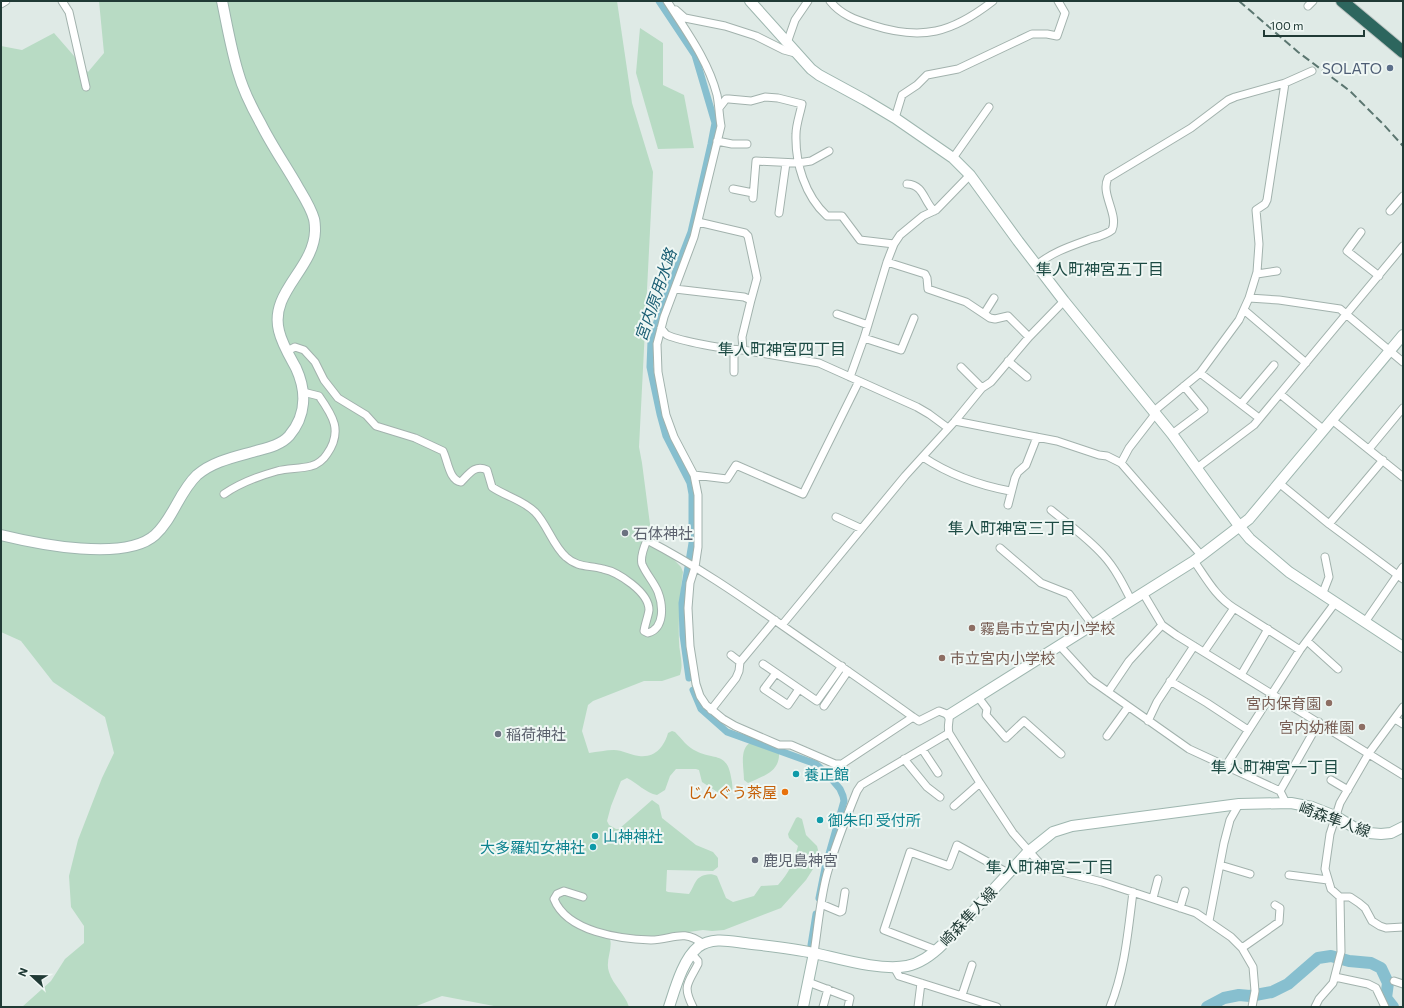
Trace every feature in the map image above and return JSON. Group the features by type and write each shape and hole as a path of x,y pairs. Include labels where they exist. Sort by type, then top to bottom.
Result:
{"highway":[{"path":"1342,1 1403,52"}],"street":[{"path":"1,4 6,1"},
{"path":"62,1 69,12 86,88"},
{"path":"1,535 27,541 81,548 112,549 134,546 144,542 155,535 166,522 186,488 196,476 210,466 228,459 271,447 287,438 302,414 304,404 303,392 297,371 279,332 278,318 280,302 308,258 315,236 315,221 307,202 261,124 238,73 222,1"},
{"path":"750,1 795,53 811,69 894,118 953,158 970,174 1064,301 1172,434 1240,527 1261,549 1289,572 1403,647"},
{"path":"787,43 795,20 808,1"},
{"path":"830,1 845,14 856,20 896,31 918,33 953,26 993,1"},
{"path":"894,118 902,95 917,85 927,75 958,69 1032,34 1057,36 1065,13 1058,1"},
{"path":"668,2 685,18 725,26 756,36 784,50 795,53"},
{"path":"668,2 696,45 709,72 716,94 721,126 694,238 660,328 657,344 657,361 665,411 674,437 694,475 698,494 698,547 690,583 689,597 690,646 698,689 703,701 711,710 735,726 778,745 791,745 835,764 842,764 913,717"},
{"path":"1037,265 1042,260 1059,251 1112,230 1114,222 1106,190 1108,178 1191,128 1228,100 1285,83 1312,70"},
{"path":"1121,463 1129,448 1153,417 1154,411 1200,374 1232,331 1244,310 1257,274 1259,244 1256,210 1266,201 1285,83"},
{"path":"719,108 726,99 751,101 765,97 778,98 802,104 796,133 798,163 799,171 813,199 826,216 842,216 861,240 894,244"},
{"path":"953,158 989,107"},
{"path":"717,141 732,144 747,144"},
{"path":"733,189 753,196 756,161 798,163 811,161 829,151"},
{"path":"779,213 786,163"},
{"path":"850,377 894,244 907,229 923,216 934,211 970,174"},
{"path":"907,184 915,185 920,189 927,204 934,211"},
{"path":"1390,211 1403,196"},
{"path":"698,222 745,233 748,236 757,278 742,337 743,350"},
{"path":"1361,232 1347,251 1379,276"},
{"path":"1197,468 1254,425 1403,246"},
{"path":"887,262 923,273 927,278 928,289 966,302 990,318 995,319 1008,316 1029,337"},
{"path":"1257,274 1277,271"},
{"path":"675,289 744,297 751,300"},
{"path":"984,314 994,298"},
{"path":"1249,298 1279,300 1340,309 1403,362"},
{"path":"782,625 904,476 955,421 982,388 991,382 1029,337 1064,301"},
{"path":"1244,310 1306,363"},
{"path":"837,314 868,326"},
{"path":"864,338 901,350 914,318"},
{"path":"660,328 666,334 673,337 734,350 743,350 819,362 923,410 948,428"},
{"path":"949,715 1197,558 1249,520 1403,335"},
{"path":"287,351 295,347 304,350 315,362 324,380 338,398 366,415 376,426 415,438 443,452 453,477 457,481 461,482 477,468 481,467 487,470 492,487 522,502 535,512 565,557 586,567 604,568 615,573 637,588 644,596 649,608 644,631 648,633 654,632 658,627 661,606 658,592 642,563 642,555 647,540 694,566 842,666 919,721 939,711 949,715"},
{"path":"734,350 734,372"},
{"path":"1008,361 1027,377"},
{"path":"1240,404 1274,365"},
{"path":"961,366 982,388"},
{"path":"1200,374 1259,418"},
{"path":"694,475 727,479 736,466 803,494 859,381"},
{"path":"1172,434 1204,410 1184,386"},
{"path":"224,494 241,484 256,478 277,471 312,466 324,458 334,445 336,430 331,414 319,396 303,392"},
{"path":"1280,394 1324,430"},
{"path":"1369,449 1402,412"},
{"path":"1332,420 1403,476"},
{"path":"955,421 1057,441 1099,455 1107,456 1121,463 1197,558 1217,594 1225,603 1300,650"},
{"path":"1008,505 1010,491 1016,474 1026,465 1037,437"},
{"path":"923,457 940,468 958,476 994,488 1010,491"},
{"path":"1329,524 1382,460"},
{"path":"1280,483 1329,524 1403,580"},
{"path":"1051,510 1093,544 1104,556 1116,572 1131,600"},
{"path":"836,517 860,528"},
{"path":"1000,548 1041,583 1069,594 1092,624"},
{"path":"1322,594 1329,577 1325,557"},
{"path":"1365,622 1403,567"},
{"path":"1143,593 1162,625 1403,775"},
{"path":"1225,767 1300,650 1335,603"},
{"path":"1204,652 1234,608"},
{"path":"711,710 736,678 739,671 740,662 774,620"},
{"path":"1108,692 1130,662 1162,625"},
{"path":"1241,675 1268,629"},
{"path":"1307,641 1338,669"},
{"path":"1059,645 1091,680 1148,721 1189,749 1225,767 1280,791 1286,803"},
{"path":"1148,721 1157,702 1185,662 1194,646"},
{"path":"731,655 740,662"},
{"path":"763,664 817,701 842,666"},
{"path":"824,706 848,671"},
{"path":"776,673 764,689 788,705 799,689"},
{"path":"1170,682 1207,702 1248,730"},
{"path":"978,697 987,709 986,715 1006,738 1024,721 1061,754"},
{"path":"1106,736 1128,707"},
{"path":"1403,707 1369,753 1340,803 1326,850 1325,868 1331,889 1340,897 1350,897 1359,903 1365,908 1372,921 1380,926 1386,928 1403,927"},
{"path":"949,715 949,732 980,783 1017,839 1043,867 1102,882 1153,898 1196,913 1209,921 1231,937 1242,948 1253,968 1255,991 1252,1007"},
{"path":"1395,719 1403,724"},
{"path":"1280,791 1319,722"},
{"path":"803,1007 827,875 839,837 857,791 861,786 949,732"},
{"path":"922,749 938,773"},
{"path":"904,759 927,787 940,796"},
{"path":"1331,780 1348,790"},
{"path":"954,806 980,783"},
{"name":"崎森隼人線","path":"669,1007 681,974 692,954 703,944 719,939 814,953 884,967 905,966 918,962 936,950 1028,852 1053,832 1072,826 1239,804 1297,803 1335,816 1357,829 1369,833 1381,834 1403,827"},
{"path":"1209,921 1230,820 1239,804"},
{"path":"936,950 884,930 910,852 949,866 956,845 1008,873"},
{"path":"1220,865 1250,874"},
{"path":"1289,874 1328,880"},
{"path":"1153,898 1158,878"},
{"path":"583,896 564,891 557,894 554,899 556,906 563,914 575,923 603,934 652,940 687,935 696,938 703,944"},
{"path":"1180,908 1185,891"},
{"path":"821,904 840,912 842,911 845,892"},
{"path":"1110,1007 1120,978 1125,954 1133,892"},
{"path":"1315,1007 1336,977 1341,952 1340,897"},
{"path":"1242,948 1279,922 1280,908 1275,905"},
{"path":"692,954 698,961 687,987 687,995 693,1007"},
{"path":"962,995 972,965"},
{"path":"894,967 899,976 997,1007"},
{"path":"1336,977 1368,984 1376,988 1385,1007"},
{"path":"1394,980 1403,984"},
{"path":"808,982 850,998 848,1007"},
{"path":"918,1007 921,983"},
{"path":"823,1007 828,989"}],"green space":[{"path":"99,1 617,1 632,103 653,172 639,447 651,532 654,539 681,567 683,572 679,623 679,645 682,666 680,675 662,681 644,681 593,701 588,705 582,731 589,753 614,750 633,755 645,756 658,750 664,743 668,733 672,731 675,732 693,750 723,760 729,769 732,781 732,792 725,797 702,782 699,770 696,769 676,769 670,776 665,790 657,795 649,792 627,778 621,781 611,806 607,821 609,825 619,829 652,800 659,805 662,818 696,845 713,852 718,858 718,867 713,871 667,870 666,891 689,894 701,876 710,874 717,876 726,898 733,902 754,896 761,886 778,885 788,872 798,846 789,838 788,834 796,818 798,817 802,819 806,835 817,846 818,850 813,869 806,880 781,908 724,930 703,930 652,937 610,939 611,947 608,964 609,972 629,1007 499,1007 442,996 414,1007 22,1007 51,981 65,959 84,943 84,926 71,907 69,876 78,840 102,778 114,753 105,717 53,682 21,641 1,632 1,46 22,50 54,33 88,72 104,53"},
{"path":"640,28 663,43 663,85 684,95 694,148 658,149 636,73"},
{"path":"750,743 779,753 779,759 774,769 748,783 744,780 743,754 744,750"}],"waterway":[{"name":"宮内原用水路","path":"659,1 695,55 715,123 691,232 659,315 651,341 650,367 660,414 666,436 690,483 692,494 692,543 682,603 683,635 689,678"},
{"name":"宮内原用水路","path":"693,690 701,709 727,732 816,764 840,789 844,801 825,868 819,898"},
{"name":"宮内原用水路","path":"811,945 816,914"},
{"path":"1207,1007 1224,998 1239,995 1250,996 1272,992 1288,984 1318,958 1331,956 1349,961 1371,963 1381,968 1388,983 1386,998 1393,1007"}],"railway":[{"path":"1239,1 1298,52 1350,91 1403,146"}],"place":[{"name":"SOLATO","path":"1390,68"},
{"name":"石体神社","path":"625,533"},
{"name":"霧島市立宮内小学校","path":"972,628"},
{"name":"市立宮内小学校","path":"942,658"},
{"name":"宮内保育園","path":"1329,703"},
{"name":"宮内幼稚園","path":"1362,727"},
{"name":"稲荷神社","path":"498,734"},
{"name":"養正館","path":"796,774"},
{"name":"じんぐう茶屋","path":"785,792"},
{"name":"御朱印 受付所","path":"820,820"},
{"name":"山神神社","path":"595,836"},
{"name":"大多羅知女神社","path":"593,847"},
{"name":"鹿児島神宮","path":"755,860"}],"district":[{"name":"隼人町神宮五丁目","path":"1100,268"},
{"name":"隼人町神宮四丁目","path":"782,348"},
{"name":"隼人町神宮三丁目","path":"1012,527"},
{"name":"隼人町神宮一丁目","path":"1275,766"},
{"name":"隼人町神宮二丁目","path":"1050,866"}]}
